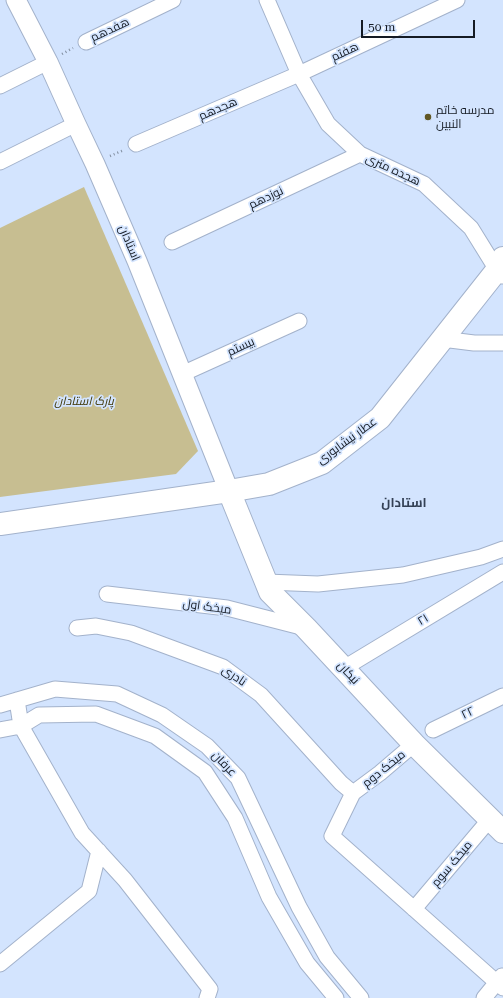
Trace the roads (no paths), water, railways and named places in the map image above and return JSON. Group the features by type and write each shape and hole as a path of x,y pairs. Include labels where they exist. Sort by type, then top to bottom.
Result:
{"main road":[{"name":"عطار نیشابوری","path":"0,524 269,484 322,463 380,418 442,339 501,268"},
{"name":"نیکان","path":"230,491 270,592 344,668 414,744 496,825"}],"street":[{"name":"استادان","path":"16,0 48,62 137,260 230,491"},
{"name":"هفدهم","path":"86,42 173,0"},
{"name":"هجده متری","path":"268,0 299,74 328,124 360,154 424,184 470,228 501,268"},
{"name":"هفتم","path":"299,74 457,0"},
{"path":"0,86 48,62"},
{"name":"هجدهم","path":"136,144 299,74"},
{"path":"0,162 76,124"},
{"name":"نوزدهم","path":"172,242 360,154"},
{"name":"بیستم","path":"182,374 299,320"},
{"path":"442,339 474,343 503,343"},
{"path":"266,582 318,584 404,575 481,557 503,549"},
{"name":"۲۱","path":"344,668 503,572"},
{"name":"میخک اول","path":"107,594 227,608 306,628"},
{"name":"نادری","path":"77,628 96,626 131,633 223,667 261,695 341,783 353,793"},
{"name":"عرفان","path":"0,705 54,689 117,694 162,715 207,746 238,778 299,907 327,957 361,998"},
{"name":"۲۲","path":"433,730 503,696"},
{"path":"17,700 22,726 82,833 125,880 210,989 207,998"},
{"name":"عرفان","path":"0,730 22,726 39,715 96,714 155,736 205,772 235,818 269,897 284,924 307,963 336,998"},
{"name":"میخک دوم","path":"353,793 380,773 414,744"},
{"path":"353,793 332,836 414,909 501,982 484,998"},
{"name":"میخک سوم","path":"414,909 496,825"},
{"path":"0,964 89,891 99,851"}],"place":[{"name":"مدرسه خاتم النبین","path":"428,117"}],"district":[{"name":"استادان","path":"404,503"}],"park label":[{"name":"پارک استادان","path":"84,401"}]}
